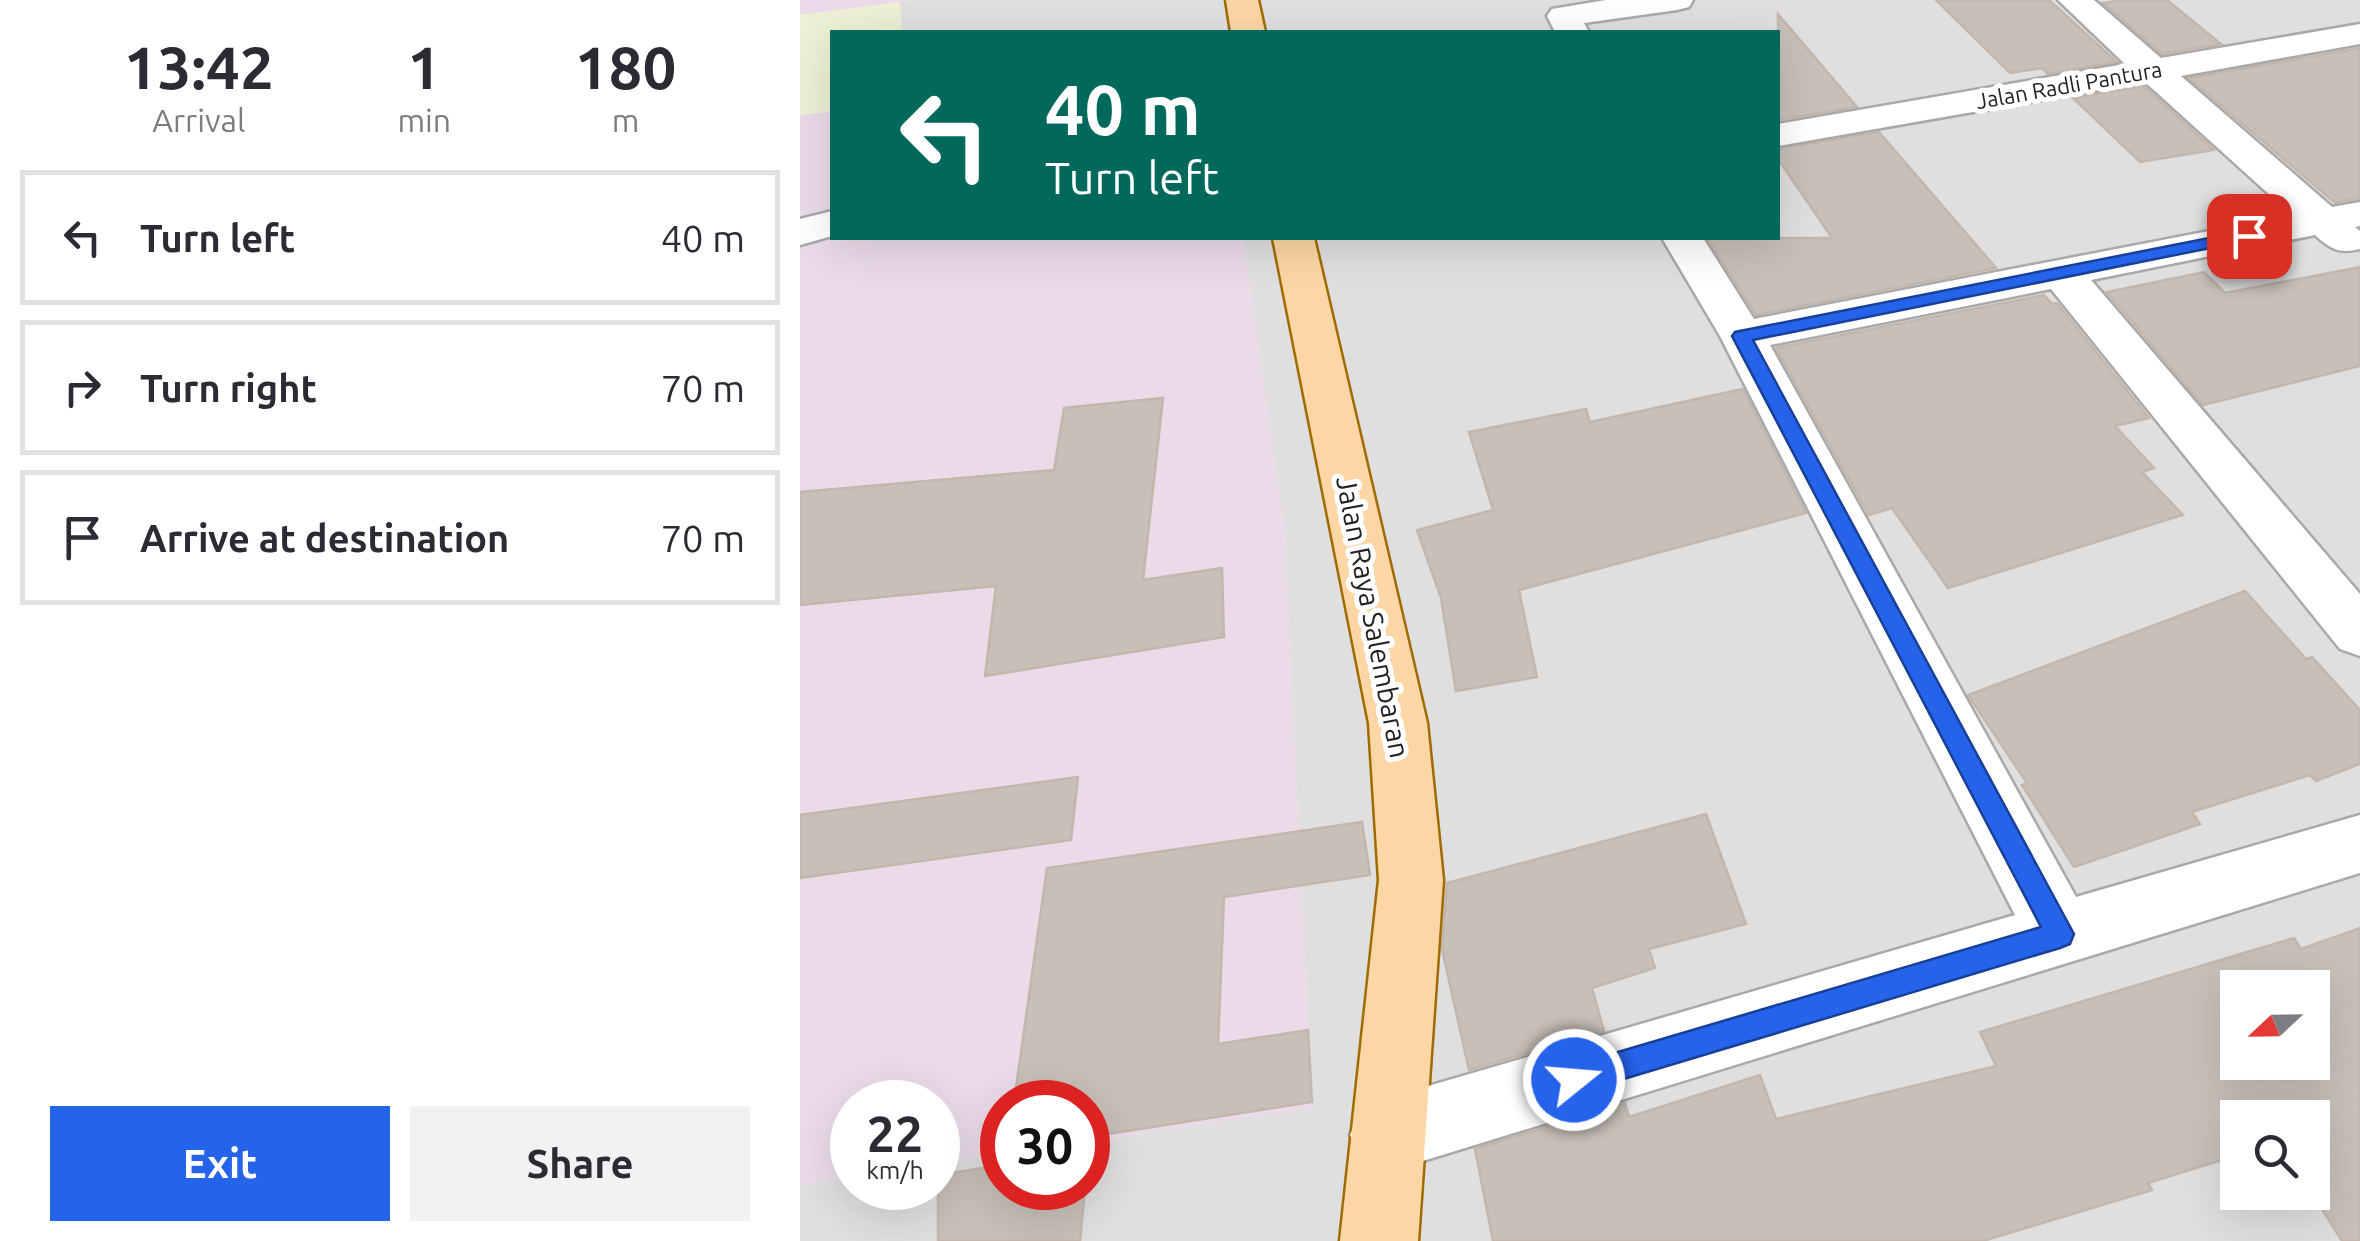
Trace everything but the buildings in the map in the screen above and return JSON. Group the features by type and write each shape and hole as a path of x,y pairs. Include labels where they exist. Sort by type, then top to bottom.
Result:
{"main road":[{"path":"1242,0 1248,30"},
{"name":"Jalan Raya Salembaran","path":"1293,240 1398,723 1411,880 1379,1241"}],"street":[{"path":"1563,16 1676,0"},
{"path":"2074,0 2154,70 2342,218 2360,253"},
{"name":"Jalan Radli Pantura","path":"1780,134 2360,34"},
{"path":"1742,336 2342,218"},
{"path":"800,232 830,224"},
{"path":"1684,240 1742,336 2060,934"},
{"path":"2060,271 2360,633"},
{"path":"1387,1136 2360,844"}],"shaded area":[{"path":"800,0 916,0 800,15"},
{"path":"2360,0 2360,1241 800,1241 800,1185 830,1180 830,1210 960,1210 960,1161 980,1157 980,1210 1110,1210 1110,1139 1312,1107 1284,526 1243,240 1780,240 1780,30 902,30 900,2"},
{"path":"830,111 830,240 1243,240 1284,526 1312,1108 1110,1139 1110,1080 980,1080 980,1157 960,1161 960,1080 830,1080 830,1180 800,1185 800,115"}],"green space":[{"path":"900,2 902,30 830,30 830,111 800,115 800,15"}],"route":[{"path":"1574,1080 2060,934 1742,336 2249,236"}]}
